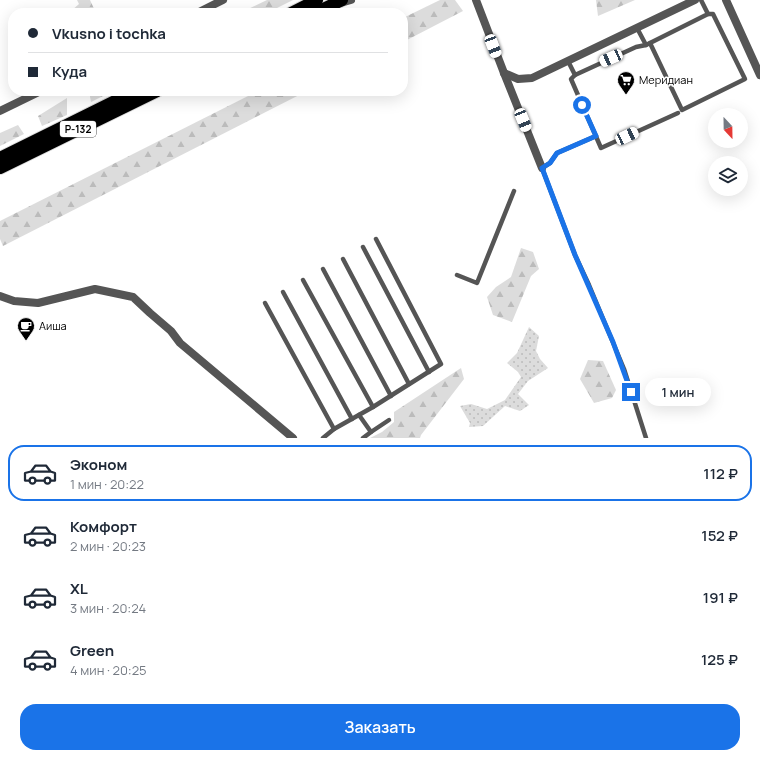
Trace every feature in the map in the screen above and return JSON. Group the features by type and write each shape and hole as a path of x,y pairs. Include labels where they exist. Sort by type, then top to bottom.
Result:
{"highway":[{"path":"301,8 317,0"},
{"path":"326,8 337,2"},
{"name":"Р-132","path":"0,158 125,96"},
{"name":"Р-132","path":"0,168 147,96"}],"street":[{"path":"207,8 223,0"},
{"path":"337,2 352,0"},
{"path":"473,0 479,9"},
{"path":"476,0 542,168"},
{"path":"511,92 516,86 532,78 695,0"},
{"path":"726,0 760,75"},
{"path":"504,73 518,79 532,78"},
{"path":"0,111 31,96"},
{"path":"0,296 14,301 38,303 95,289 133,297 171,331 180,343 293,438"}],"lane":[{"path":"701,0 708,14"},
{"path":"638,28 648,44 682,110 745,79 713,14 708,14 648,44 636,47 575,75 571,79 601,148 678,113"},
{"path":"568,61 575,75"},
{"path":"596,136 557,153 550,163 542,168 575,255 624,369 646,438"},
{"path":"457,275 477,283 514,191"},
{"path":"323,438 334,429 391,396 441,364 376,239"},
{"path":"363,247 428,372"},
{"path":"343,259 409,384"},
{"path":"323,269 391,396"},
{"path":"303,280 372,407"},
{"path":"283,292 352,419"},
{"path":"265,304 334,429"},
{"path":"359,415 371,432"},
{"path":"363,438 389,420"}],"green space":[{"path":"77,0 90,0 94,8 74,8 79,4"},
{"path":"267,0 293,0 277,8 250,8"},
{"path":"440,0 455,0 463,11 408,39 408,16"},
{"path":"596,0 635,0 598,16"},
{"path":"90,96 103,96 91,102"},
{"path":"248,96 297,96 3,246 0,239 0,221"},
{"path":"67,98 67,115 42,126 38,116"},
{"path":"18,125 24,134 0,146 0,133"},
{"path":"521,248 533,252 539,269 531,276 512,322 493,315 487,297 496,287 511,277"},
{"path":"529,327 539,336 536,351 540,359 548,368 528,381 518,394 529,405 520,411 505,406 483,426 469,427 470,423 460,406 471,404 487,409 505,400 521,377 518,372 507,363 517,353"},
{"path":"588,360 603,361 616,390 612,398 594,403 580,379"},
{"path":"461,368 464,379 420,438 370,438 382,432 394,422 394,412"}],"place":[{"name":"Меридиан","path":"626,95"},
{"name":"Аиша","path":"26,341"}],"route":[{"path":"582,105 596,136 557,153 550,163 542,168 575,255 624,369 631,392"}]}
